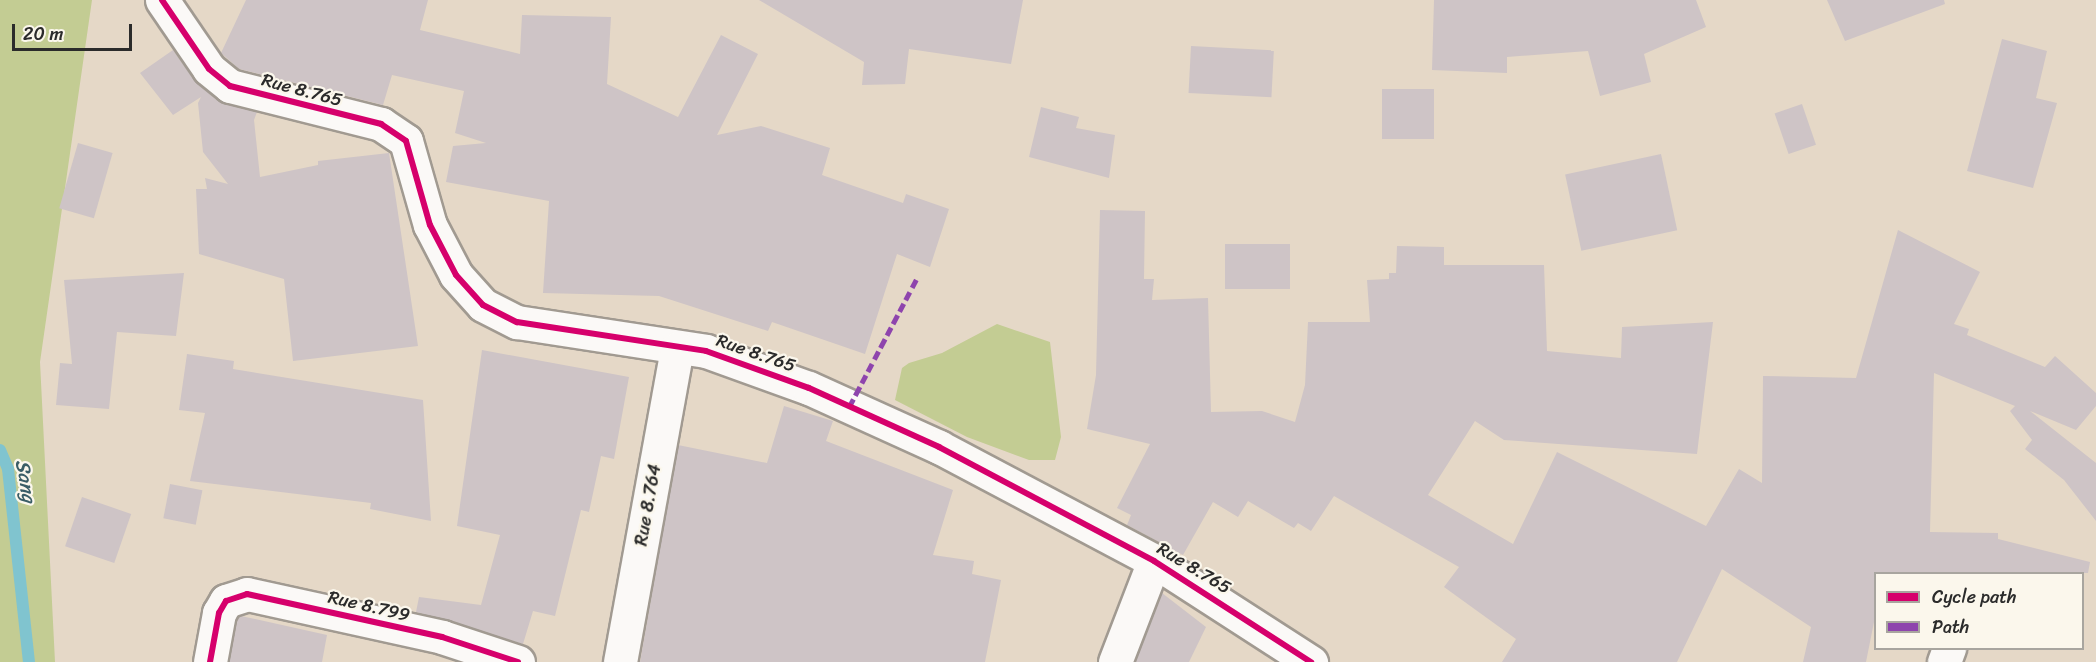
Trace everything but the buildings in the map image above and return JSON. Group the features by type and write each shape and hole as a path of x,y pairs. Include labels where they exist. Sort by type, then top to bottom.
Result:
{"street":[{"name":"Rue 8.765","path":"162,0 189,43 210,69 230,86 381,124 395,131 406,141 430,225 456,275 483,305 517,322 715,354 809,388 939,447 1154,561 1311,662"},
{"name":"Rue 8.764","path":"620,662 677,348"},
{"path":"1115,662 1154,561"},
{"name":"Rue 8.799","path":"210,662 219,613 226,601 247,594 442,638 518,662"}],"green space":[{"path":"0,0 92,0 40,362 55,662 0,662"},
{"path":"997,324 1050,342 1061,437 1055,460 1029,460 967,437 895,400 902,368 909,363 942,353"}],"waterway":[{"name":"Sang","path":"0,450 8,469 29,662"}],"marked path":[{"path":"849,407 918,276"}],"cycle path":[{"path":"162,0 209,69 230,86 381,124 406,141 430,225 456,275 483,305 517,322 706,351 809,388 939,447 1154,561 1311,662"},
{"path":"210,662 219,613 226,601 247,594 442,637 518,662"}]}
